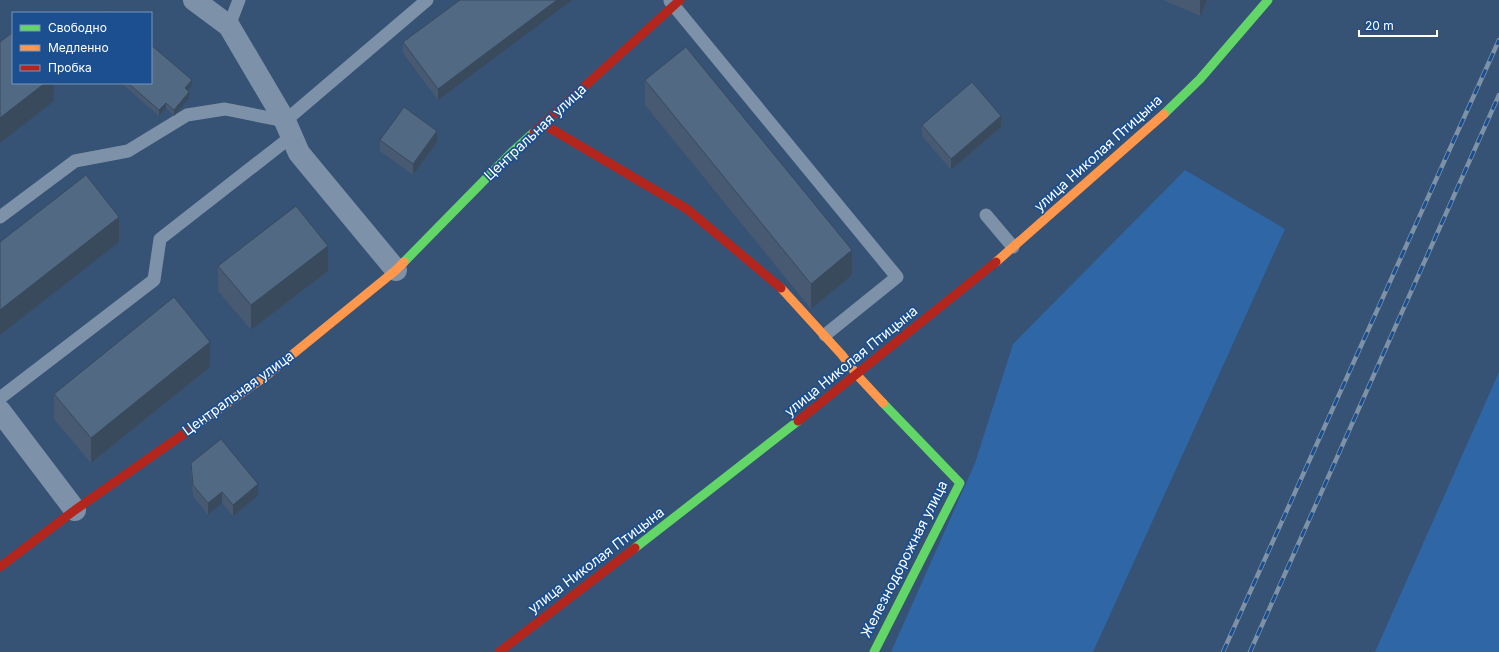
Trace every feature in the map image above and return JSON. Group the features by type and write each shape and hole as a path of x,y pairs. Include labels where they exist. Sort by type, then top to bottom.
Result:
{"street":[{"path":"194,0 229,26 289,129 299,153 396,270"},
{"name":"улица Николая Птицына","path":"499,652 624,557 857,375 1013,247 1148,128 1200,79 1268,0"},
{"name":"Центральная улица","path":"0,567 75,510 266,376 396,270 513,151 674,2"},
{"path":"543,124 687,209 786,292 825,335 857,375"},
{"name":"Железнодорожная улица","path":"857,375 960,483 874,652"},
{"path":"0,411 75,510"}],"lane":[{"path":"229,26 239,0"},
{"path":"0,398 154,280 160,239 289,129 427,0"},
{"path":"674,2 897,277 825,335"},
{"path":"0,217 75,161 128,151 187,115 225,109 289,129"},
{"path":"986,214 1013,247"}],"shaded area":[{"path":"1185,170 1285,229 1093,652 891,652 975,463 1013,344"},
{"path":"1499,372 1499,652 1375,652"}],"building":[{"path":"460,0 557,0 438,89 403,42"},
{"path":"12,33 12,84 44,84 0,118 0,42"},
{"path":"152,46 192,80 185,88 189,92 174,110 166,103 159,110 129,84 152,84"},
{"path":"686,47 852,250 811,284 645,80"},
{"path":"972,82 1001,116 951,159 922,125"},
{"path":"404,107 437,131 413,164 380,140"},
{"path":"86,175 119,217 0,310 0,242"},
{"path":"296,206 328,246 251,305 218,266"},
{"path":"174,297 210,342 91,438 54,394"},
{"path":"221,439 258,484 233,505 222,492 208,503 193,485 191,463"}],"railway":[{"path":"1223,652 1499,40"},
{"path":"1250,652 1499,95"}],"traffic: fast":[{"path":"1164,114 1200,79 1268,0"},
{"path":"404,262 513,151 534,132"},
{"path":"874,652 960,483 883,403"},
{"path":"635,548 798,421"}],"traffic: slow":[{"path":"996,262 1164,114"},
{"path":"195,426 266,376 404,262"},
{"path":"781,288 883,403"}],"traffic: jam":[{"path":"534,132 680,0"},
{"path":"543,124 687,209 781,288"},
{"path":"798,421 996,262"},
{"path":"0,567 75,510 195,426"},
{"path":"499,652 635,548"}]}
